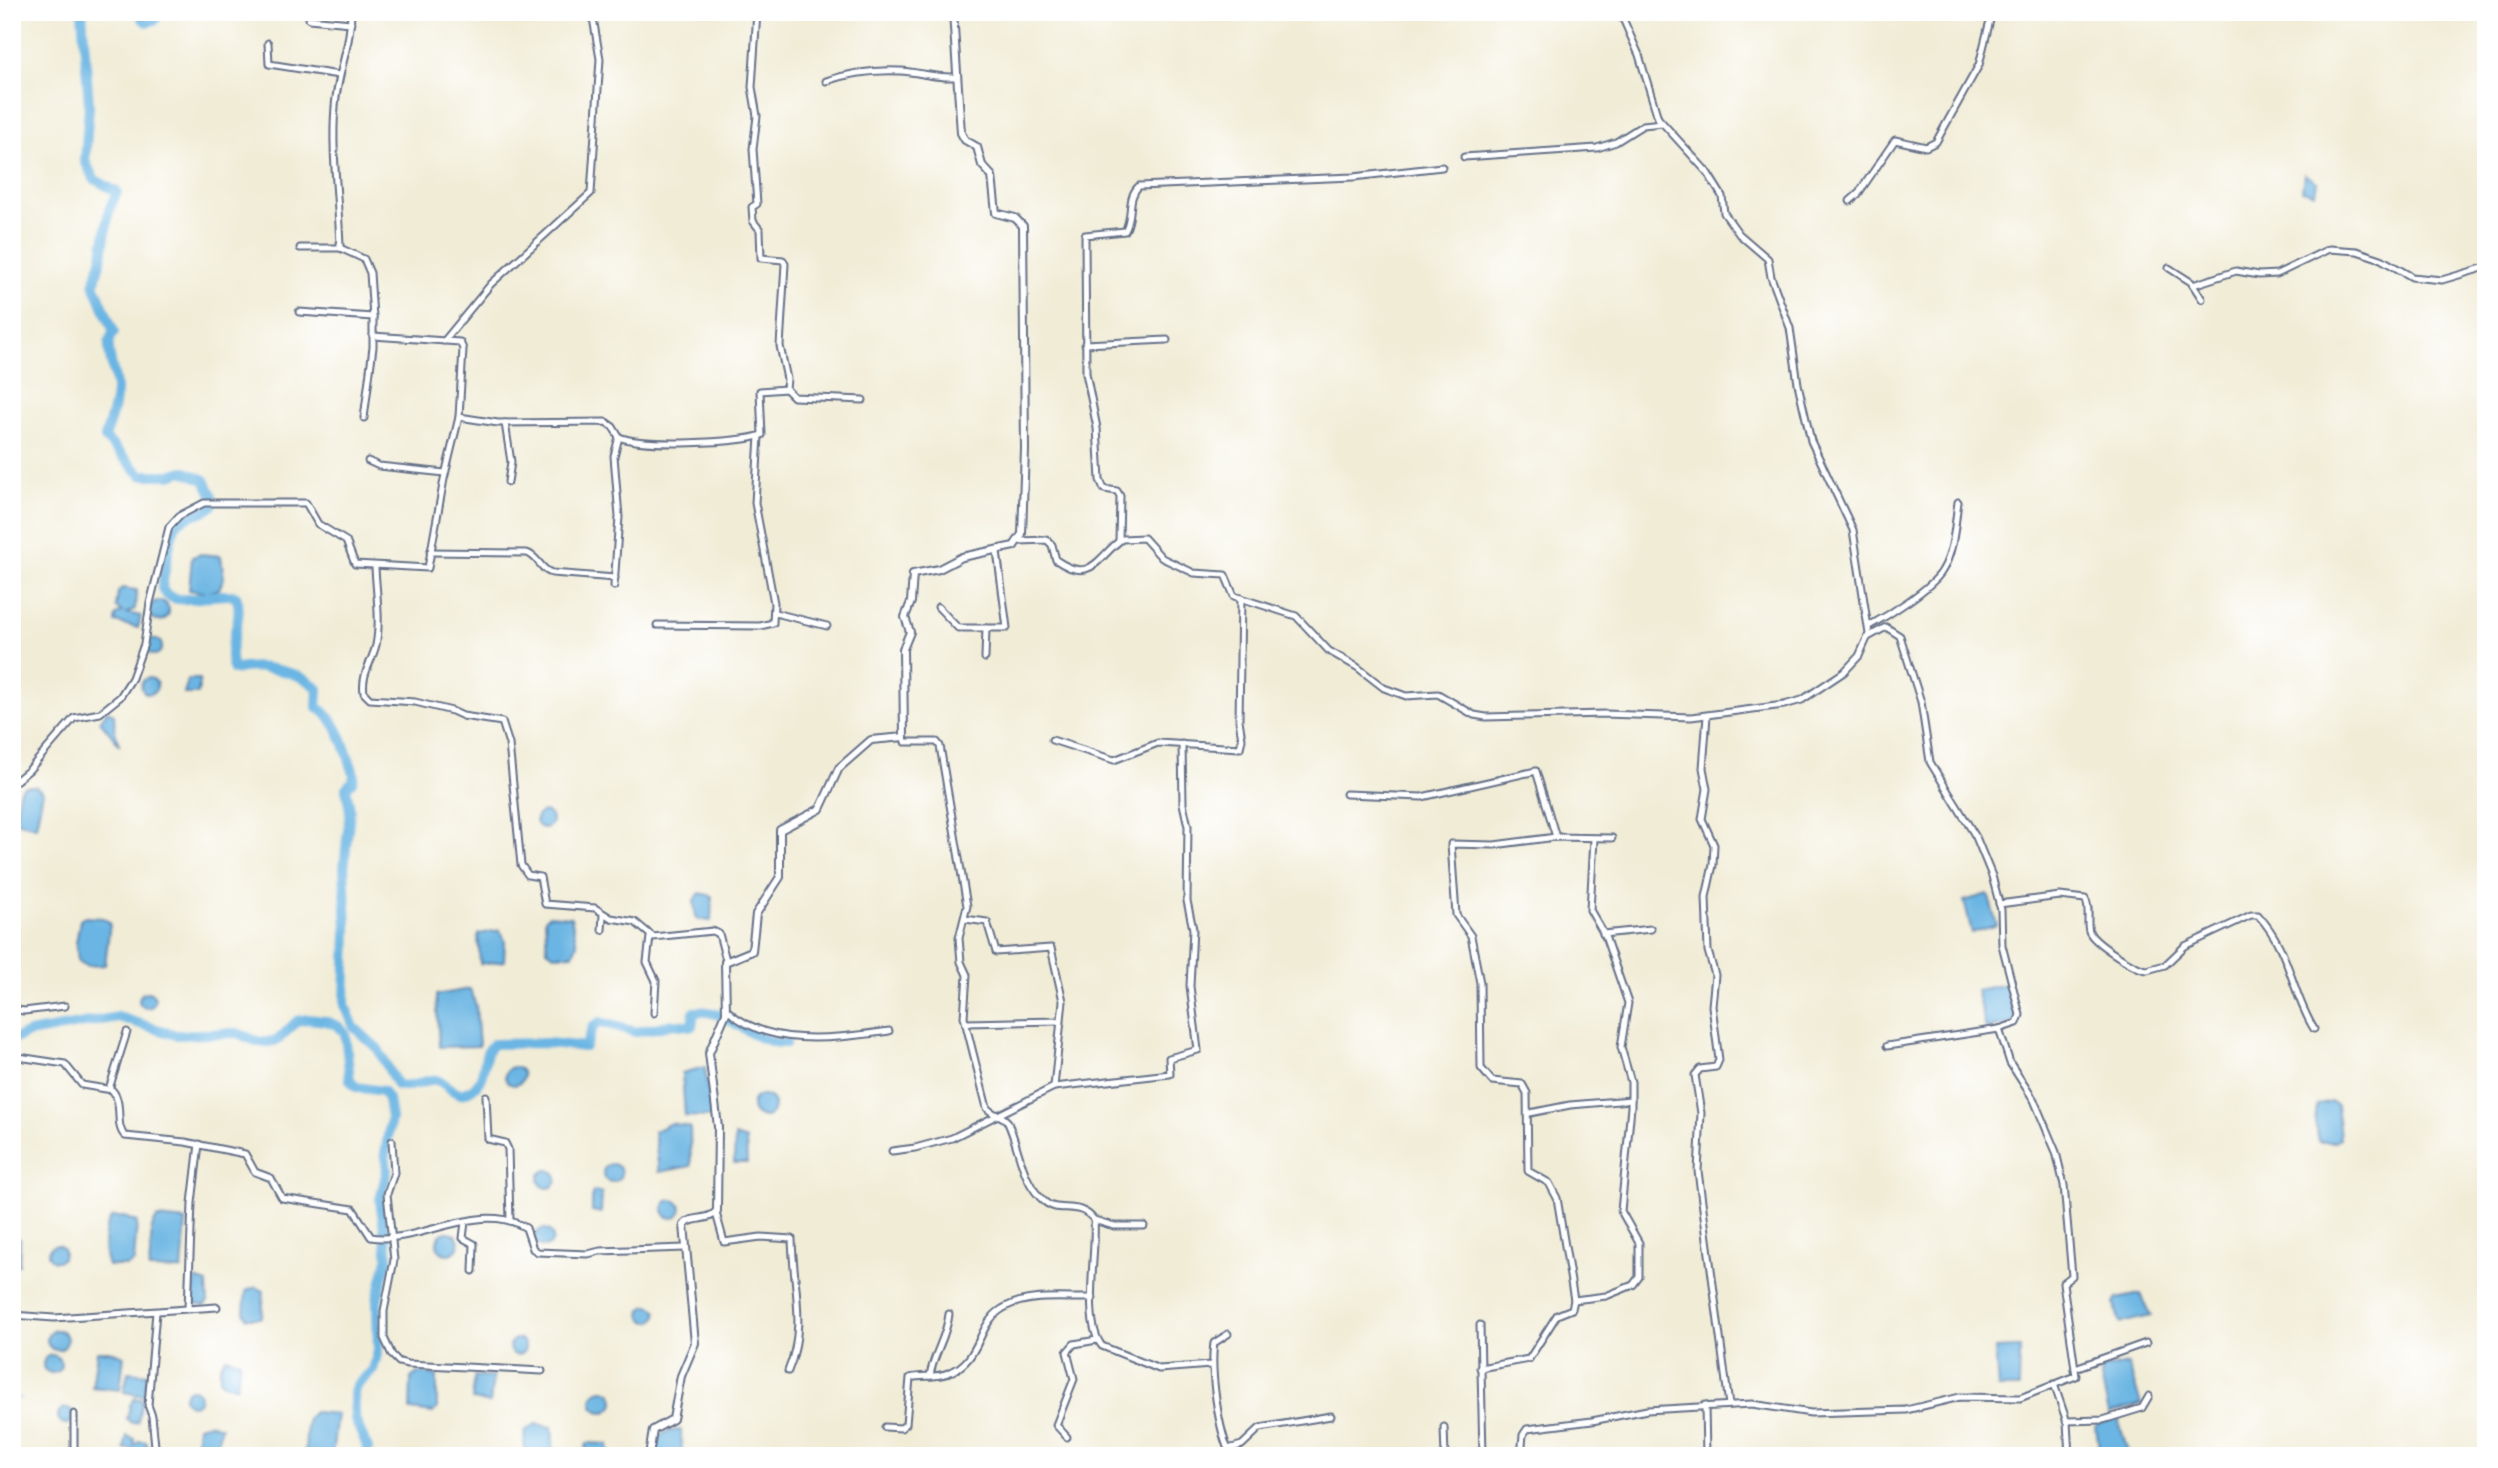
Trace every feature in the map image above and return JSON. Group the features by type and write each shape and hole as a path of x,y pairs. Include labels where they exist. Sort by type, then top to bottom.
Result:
{"street":[{"path":"340,248 335,106 339,75 346,59 351,12"},
{"path":"444,341 491,284 591,193 600,59 592,12"},
{"path":"757,12 752,87 757,116 753,149 758,188 757,204 752,207 751,216 760,230 761,258 783,260 785,264 780,345 787,379 786,389"},
{"path":"953,12 961,133 965,140 977,147 982,165 992,176 996,214 1015,218 1023,226 1025,449 1024,517 1020,541"},
{"path":"1144,1226 1114,1226 1094,1220 1084,1211 1049,1205 1042,1200 1024,1170 1007,1121 988,1108 965,1023 967,975 961,962 959,938 965,919 966,889 940,746 937,742 905,742 904,737 903,649 910,632 905,617 911,602 914,575 939,569 962,557 997,551 1020,541 1047,540 1052,545 1056,559 1070,568 1082,568 1099,563 1125,538 1144,538 1162,558 1194,573 1225,575 1232,594 1296,616 1329,652 1357,667 1384,688 1412,697 1438,694 1474,715 1496,718 1605,713 1707,716 1802,700 1844,672 1859,656 1868,637 1869,626 1853,530 1811,441 1798,384 1790,328 1771,277 1768,259 1742,237 1724,213 1722,196 1712,179 1662,123 1654,110 1639,55 1620,12"},
{"path":"1850,201 1858,194 1895,141 1926,147 1936,142 1979,65 1992,12"},
{"path":"309,19 351,23"},
{"path":"268,43 269,65 339,75"},
{"path":"826,80 902,71 926,78 956,77"},
{"path":"1464,157 1597,148 1616,142 1643,125 1662,123"},
{"path":"1119,541 1119,496 1117,491 1104,489 1100,480 1097,428 1086,373 1084,237 1125,231 1132,195 1139,186 1353,177 1442,167"},
{"path":"300,248 340,248 364,260 370,273 373,336 364,418"},
{"path":"2193,285 2235,271 2259,275 2277,274 2329,249 2357,251 2381,259 2413,277 2442,281 2486,267"},
{"path":"2169,268 2193,285 2202,299"},
{"path":"299,312 373,317"},
{"path":"12,785 29,770 74,718 96,716 120,698 138,665 169,527 189,509 209,503 306,503 318,524 346,541 355,564 428,568 445,473 459,417 463,349 460,342 373,336"},
{"path":"1085,344 1167,340"},
{"path":"657,625 760,626 773,623 775,613 755,503 762,425 760,391 786,389 794,397 863,400"},
{"path":"459,417 505,423 606,422 619,437 663,443 759,436"},
{"path":"505,423 510,462 508,482"},
{"path":"614,586 619,517 614,456 619,437"},
{"path":"368,461 379,466 445,473"},
{"path":"1869,626 1886,618 1942,572 1952,542 1958,502"},
{"path":"938,607 958,628 1007,628 997,551"},
{"path":"430,552 523,553 533,555 545,571 552,573 615,578"},
{"path":"375,567 376,647 365,673 364,693 370,699 415,702 452,710 463,716 502,722 509,744 523,870 540,877 545,904 595,908 603,915 635,922 650,937"},
{"path":"1052,740 1114,760 1153,743 1238,748 1242,744 1239,720 1241,598"},
{"path":"775,613 800,617 827,626"},
{"path":"1868,637 1886,627 1900,636 1921,702 1930,762 1983,849 2000,904 2001,946 2020,1015 2017,1023 1999,1029 1887,1046"},
{"path":"985,658 986,628"},
{"path":"1707,716 1703,768 1707,789 1702,819 1714,845 1706,897 1708,951 1715,975 1712,1006 1719,1060 1716,1068 1700,1069 1695,1074 1701,1113 1698,1166 1729,1405"},
{"path":"726,960 751,951 756,914 780,877 780,830 820,809 839,768 871,740 904,737"},
{"path":"892,1151 952,1138 1054,1087 1170,1074 1168,1058 1198,1050 1190,986 1193,929 1186,892 1188,826 1183,804 1182,744"},
{"path":"1346,794 1422,797 1536,771 1556,837"},
{"path":"1480,1368 1529,1359 1537,1350 1546,1329 1557,1315 1572,1309 1574,1300 1557,1198 1549,1183 1528,1171 1529,1097 1522,1084 1493,1081 1480,1068 1480,983 1471,936 1456,915 1451,844 1494,845 1556,837 1612,838"},
{"path":"1574,1300 1622,1290 1633,1285 1639,1277 1638,1237 1621,1211 1631,1100 1629,1074 1621,1047 1628,1011 1627,995 1603,934 1590,911 1594,839"},
{"path":"2000,904 2060,896 2085,900 2088,904 2089,930 2094,939 2123,959 2147,970 2165,965 2199,939 2251,915 2258,915 2286,957 2301,1007 2314,1029"},
{"path":"601,930 603,915"},
{"path":"965,919 987,922 996,952 1051,948 1063,1001 1054,1087"},
{"path":"1603,934 1651,929"},
{"path":"650,937 713,931 719,934 726,960 726,1012 709,1053 718,1133 716,1213 724,1242 751,1237 792,1239 794,1286 799,1296 800,1313 796,1347 788,1371"},
{"path":"650,937 647,962 656,981 654,1013"},
{"path":"12,1009 24,1011 65,1006"},
{"path":"726,1012 752,1029 775,1035 842,1037 889,1031"},
{"path":"965,1023 1061,1021"},
{"path":"1521,1456 1527,1429 1592,1421 1647,1410 1752,1404 1811,1413 1892,1411 1960,1397 2020,1398 2076,1376 2063,1283 2073,1276 2063,1178 2040,1113 2010,1063 1999,1029"},
{"path":"110,1089 127,1032"},
{"path":"12,1056 65,1064 82,1085 110,1089 118,1098 123,1135 199,1144 245,1154 255,1172 271,1178 282,1198 349,1208 359,1216 369,1235 382,1238 465,1222 510,1221 526,1228 533,1249 537,1252 588,1254 685,1248"},
{"path":"486,1097 488,1139 505,1143 508,1149 510,1221"},
{"path":"1530,1113 1570,1105 1631,1100"},
{"path":"392,1141 394,1172 387,1195 394,1260 383,1323 384,1338 391,1355 399,1362 542,1371"},
{"path":"188,1308 192,1203 199,1144"},
{"path":"649,1456 653,1430 673,1419 681,1376 695,1343 685,1223 716,1213"},
{"path":"1094,1220 1097,1340 1102,1346 1159,1369 1211,1365"},
{"path":"465,1222 463,1238 474,1244 473,1271"},
{"path":"885,1427 905,1426 909,1379 954,1371 976,1351 984,1326 1003,1308 1047,1298 1094,1298"},
{"path":"12,1315 54,1318 217,1307"},
{"path":"156,1312 148,1405 152,1416 156,1456"},
{"path":"930,1376 933,1360 946,1333 949,1314"},
{"path":"1480,1325 1483,1456"},
{"path":"1228,1334 1214,1343 1211,1365 1229,1453 1242,1445 1255,1430 1331,1416"},
{"path":"1067,1437 1056,1425 1073,1379 1068,1352 1074,1344 1097,1340"},
{"path":"2075,1368 2146,1343"},
{"path":"2054,1384 2066,1420 2069,1456"},
{"path":"2066,1420 2103,1419 2142,1408 2149,1396"},
{"path":"1705,1406 1706,1456"},
{"path":"74,1414 74,1456"},
{"path":"1444,1427 1444,1456"}],"water":[{"path":"2304,174 2317,182 2315,193 2302,190"},
{"path":"201,554 221,556 224,578 219,589 208,593 189,590 192,557"},
{"path":"122,588 137,590 135,609 127,613 141,616 138,628 115,622 116,615 122,612 116,607 118,592"},
{"path":"155,601 163,601 169,611 163,621 155,621 149,615 149,607"},
{"path":"151,639 157,639 162,647 160,653 151,655 146,650 146,644"},
{"path":"146,678 152,678 157,686 155,692 146,694 141,689 141,683"},
{"path":"188,679 200,679 198,694 184,694"},
{"path":"107,711 114,714 115,732 120,746 100,721"},
{"path":"24,786 35,786 43,792 36,826 15,821 19,792"},
{"path":"544,812 550,814 550,826 544,828 538,826 536,820 538,814"},
{"path":"700,893 712,896 711,921 696,919 694,900"},
{"path":"1988,894 1997,925 1972,933 1964,901"},
{"path":"549,915 571,917 577,944 573,954 554,955 547,950 545,919"},
{"path":"84,917 103,918 110,923 105,965 87,966 78,961 76,943 80,920"},
{"path":"500,930 505,941 504,961 480,964 478,934"},
{"path":"2006,984 2016,1022 1986,1029 1976,990"},
{"path":"470,989 476,1006 479,1046 439,1047 436,995"},
{"path":"144,992 150,992 155,1000 153,1006 144,1008 139,1003 139,997"},
{"path":"510,1067 518,1067 523,1076 521,1083 510,1085 505,1080 505,1072"},
{"path":"705,1067 711,1117 685,1116 682,1073"},
{"path":"763,1095 771,1098 774,1106 771,1114 763,1117 755,1114 752,1106 755,1098"},
{"path":"2332,1102 2337,1105 2340,1138 2335,1142 2319,1142 2315,1122 2317,1105"},
{"path":"671,1123 690,1127 691,1166 659,1172 654,1131"},
{"path":"735,1136 746,1140 747,1163 734,1163"},
{"path":"608,1164 616,1164 621,1173 619,1180 608,1182 603,1177 603,1169"},
{"path":"548,1170 554,1173 557,1179 554,1185 548,1188 542,1185 539,1179 542,1173"},
{"path":"592,1193 602,1193 601,1213 592,1211"},
{"path":"672,1200 678,1203 681,1209 678,1215 672,1218 666,1215 663,1209 666,1203"},
{"path":"112,1217 124,1217 137,1222 134,1262 127,1266 108,1266 104,1247 106,1227"},
{"path":"157,1218 186,1221 182,1270 149,1269 152,1227"},
{"path":"544,1229 550,1232 553,1238 550,1244 544,1247 538,1244 535,1238 538,1232"},
{"path":"448,1232 456,1235 459,1243 456,1251 448,1254 440,1251 437,1243 440,1235"},
{"path":"12,1237 20,1239 19,1265 12,1265"},
{"path":"56,1245 64,1253 56,1261 48,1253"},
{"path":"195,1279 207,1283 208,1302 204,1306 192,1303"},
{"path":"256,1287 264,1291 262,1318 247,1318 244,1312 246,1291"},
{"path":"2141,1294 2151,1316 2120,1323 2114,1304 2117,1299"},
{"path":"646,1306 652,1306 657,1314 655,1320 646,1322 641,1317 641,1311"},
{"path":"57,1330 64,1333 67,1340 64,1347 57,1350 50,1347 47,1340 50,1333"},
{"path":"517,1339 523,1341 523,1353 517,1355 511,1353 509,1347 511,1341"},
{"path":"2020,1348 2019,1388 1998,1388 1995,1349"},
{"path":"97,1351 111,1351 124,1356 120,1390 92,1387"},
{"path":"52,1355 58,1358 61,1364 58,1370 52,1373 46,1370 43,1364 46,1358"},
{"path":"225,1357 240,1361 237,1386 226,1385 220,1380 220,1366"},
{"path":"2128,1364 2141,1404 2109,1414 2100,1374 2103,1369"},
{"path":"128,1372 148,1374 144,1396 124,1392"},
{"path":"418,1373 437,1375 437,1408 433,1413 410,1410 411,1378"},
{"path":"474,1376 493,1377 490,1403 472,1400"},
{"path":"189,1389 195,1389 200,1397 198,1403 189,1405 184,1400 184,1394"},
{"path":"603,1390 611,1393 614,1401 611,1409 603,1412 595,1409 592,1401 595,1393"},
{"path":"135,1398 142,1400 138,1422 131,1423 127,1419 130,1405"},
{"path":"63,1408 69,1408 74,1416 72,1422 63,1424 58,1419 58,1413"},
{"path":"314,1412 337,1414 332,1456 306,1456 307,1419"},
{"path":"2118,1418 2129,1456 2100,1456 2096,1427 2099,1423"},
{"path":"208,1423 221,1427 215,1453 195,1456 198,1426"},
{"path":"536,1424 552,1427 554,1456 524,1456 525,1431"},
{"path":"681,1430 682,1456 653,1456 657,1437 669,1431"},
{"path":"127,1436 134,1439 134,1445 139,1441 147,1442 148,1456 136,1456 133,1449 124,1449"},
{"path":"587,1443 608,1444 609,1456 584,1456"}],"waterway":[{"path":"82,12 89,105 85,161 94,179 117,192 109,210 102,256 94,284 114,332 110,338 109,352 116,396 105,438 141,475 170,475 183,471 205,480 212,495 212,506 182,520 175,527 162,587 166,594 173,598 236,596 238,614 231,652 234,670 267,668 301,677 318,689 317,707 331,719 341,736 354,774 353,781 346,788 350,810 344,868 347,928 345,1005 354,1027 378,1049 397,1085 410,1086 436,1080 461,1094 471,1090 481,1078 486,1056 493,1044 548,1043 585,1047 593,1027 600,1022 636,1032 674,1024 692,1026 694,1012 706,1012 729,1020 762,1038 786,1043"},
{"path":"143,12 142,18 147,22 155,20 160,12"},
{"path":"12,1040 29,1033 118,1017 176,1035 237,1033 259,1042 278,1040 297,1021 308,1019 326,1021 338,1026 345,1033 350,1080 356,1087 383,1091 388,1099 391,1118 385,1153 387,1170 380,1200 388,1257 377,1300 378,1351 373,1370 356,1386 354,1393 355,1419 368,1449 366,1456"},
{"path":"12,1398 20,1398"}]}
